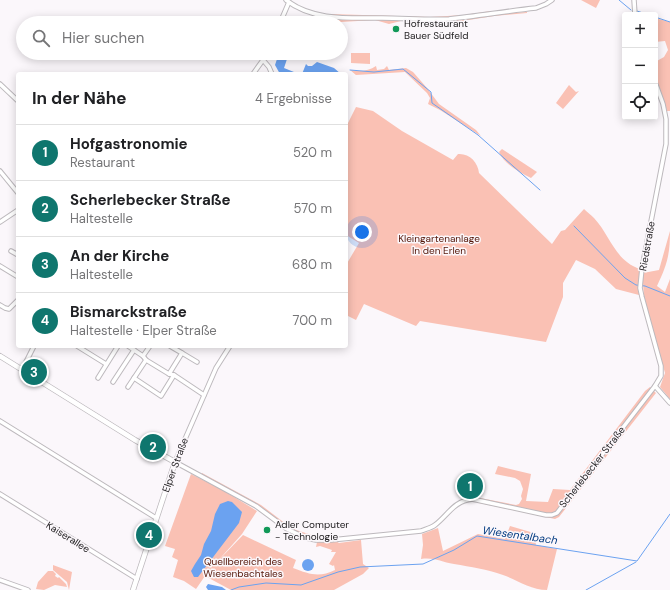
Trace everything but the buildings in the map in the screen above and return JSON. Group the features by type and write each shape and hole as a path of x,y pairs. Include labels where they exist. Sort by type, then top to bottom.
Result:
{"street":[{"path":"348,17 442,19 536,8 552,0"},
{"path":"634,0 635,12"},
{"path":"282,16 287,1 303,10 324,16"},
{"path":"254,72 263,60 268,64 271,72"},
{"path":"0,84 16,99"},
{"name":"Riedstraße","path":"655,386 661,376 662,371 640,285 666,144 666,119 656,84"},
{"path":"0,171 16,191"},
{"path":"0,222 16,211"},
{"path":"11,251 16,254"},
{"path":"0,266 16,275"},
{"path":"0,305 8,309 16,302"},
{"path":"22,370 33,348"},
{"path":"80,348 106,364"},
{"path":"98,378 117,348"},
{"path":"131,348 169,374 174,375 204,395"},
{"path":"128,387 149,348"},
{"path":"173,348 197,362"},
{"name":"Elper Straße","path":"133,590 175,462 216,368 229,348"},
{"path":"113,382 134,350"},
{"path":"169,374 182,353"},
{"name":"Scherlebecker Straße","path":"0,356 135,440 256,506 293,532 306,538 316,540 331,540 421,531 434,525 454,506 468,500 478,500 546,515 557,513 655,386"},
{"path":"134,378 161,396 174,375"},
{"path":"655,386 670,403"},
{"path":"0,421 156,518"},
{"name":"Kaiserallee","path":"0,494 137,579"},
{"path":"0,580 28,590"}],"green space":[{"path":"581,0 600,0 596,8"},
{"path":"491,11 496,14 527,12 456,22 446,20 411,20 389,24 375,20 348,22 348,16 328,16 329,14 430,17 464,15"},
{"path":"658,19 670,22 670,111 667,111 658,83 658,60 664,57 668,50 665,41 658,42"},
{"path":"351,53 370,53 370,64 351,63"},
{"path":"376,66 377,70 384,69 387,66 389,70 406,68 413,72 439,104 476,130 481,136 428,104 430,98 427,93 405,72 356,75 350,70 364,71"},
{"path":"569,85 576,92 579,91 563,109 556,103"},
{"name":"Kleingartenanlage In den Erlen","path":"356,107 373,111 402,131 453,160 458,154 466,155 475,162 479,173 552,244 561,231 565,230 584,209 600,225 619,254 632,265 640,269 639,295 616,289 595,269 576,260 563,283 563,297 546,342 420,321 416,326 364,304 356,320 348,316 348,262 359,243 348,236 348,123"},
{"path":"502,149 537,172 531,178 517,171 502,157 499,152"},
{"path":"670,231 667,260 657,286 665,292 670,279 670,399 660,387 665,373 644,299 643,273 659,270"},
{"path":"650,387 656,393 559,517 555,519 479,503 480,498 516,505 519,504 522,499 521,496 523,489 520,481 515,478 495,474 498,466 531,474 526,501 548,502 553,489 570,490 645,391"},
{"path":"202,473 261,505 296,530 312,535 331,537 321,539 297,533 201,475"},
{"name":"Quellbereich des Wiesenbachtales","path":"191,474 221,489 257,511 242,534 216,563 243,535 296,560 293,568 314,574 324,574 335,570 334,565 329,564 336,552 331,552 332,550 320,546 316,547 317,542 336,541 339,543 361,540 363,564 369,568 363,574 334,590 231,590 205,576 196,589 184,581 173,577 178,560 172,557 175,549 165,546"},
{"path":"510,526 534,533 536,545 557,549 547,590 530,587 503,575 485,570 434,559 421,559 423,545 422,534 438,528 443,551 478,534 505,539"},
{"path":"53,565 72,572 69,590 67,582 53,570"},
{"path":"48,571 53,571 56,574 55,576 58,578 59,577 67,587 55,585 44,590 36,589 38,582"}],"water":[{"path":"277,60 287,60 284,68 294,72 279,72 275,65"},
{"path":"317,62 334,68 339,72 303,72 306,64 308,66 312,66"},
{"path":"228,501 232,502 242,512 239,523 198,577 194,577 191,571 201,555 204,544 211,531 215,514 220,504"},
{"path":"308,559 312,561 314,565 312,569 308,571 304,569 302,565 304,561"},
{"path":"208,584 222,587 226,590 208,590 206,587"}],"waterway":[{"path":"619,0 631,10"},
{"path":"658,18 670,22"},
{"path":"350,70 374,72 403,69 431,92 432,103 478,135 540,190"},
{"path":"574,226 625,278 636,285 645,286 670,296"},
{"name":"Wiesentalbach","path":"231,590 239,587 266,583 301,585 338,572 360,567 423,564 454,550 477,536 637,561 670,514"},
{"path":"586,590 636,562"}],"place":[{"name":"Hofrestaurant Bauer Südfeld","path":"396,29"},
{"name":"An der Kirche","path":"34,372"},
{"name":"Scherlebecker Straße","path":"153,447"},
{"name":"Hofgastronomie","path":"470,486"},
{"name":"Adler Computer - Technologie","path":"267,530"},
{"name":"Bismarckstraße","path":"149,535"}]}
